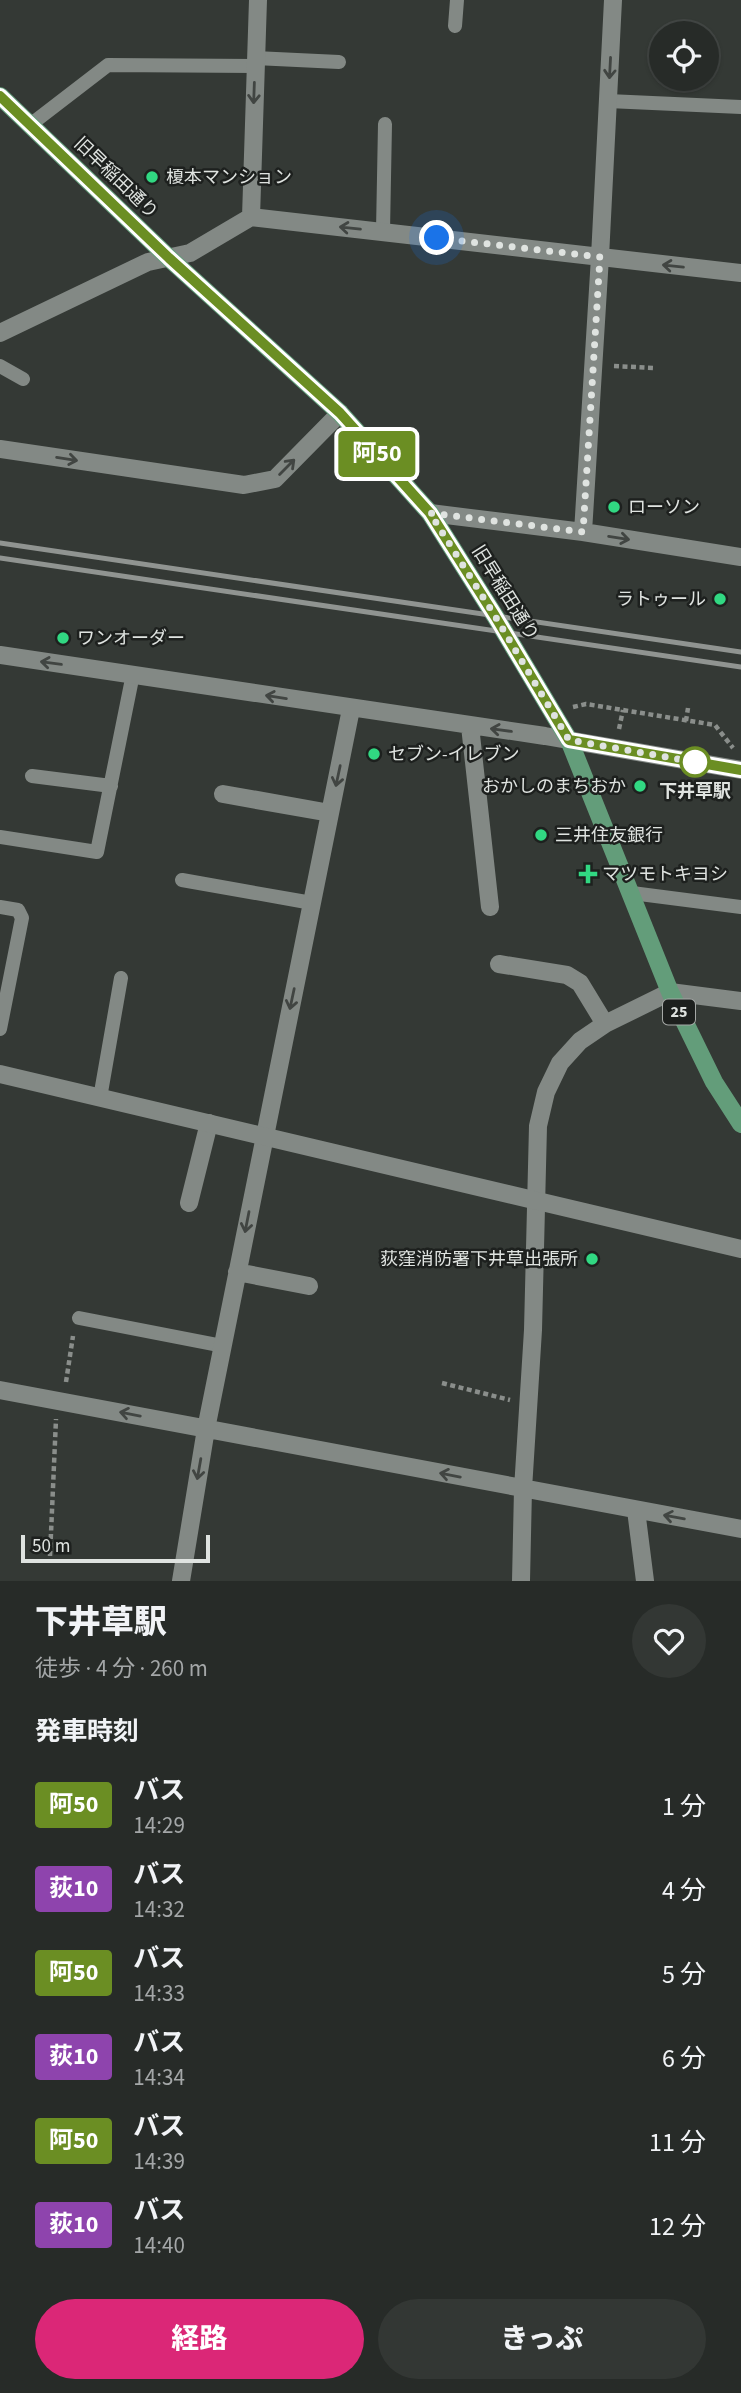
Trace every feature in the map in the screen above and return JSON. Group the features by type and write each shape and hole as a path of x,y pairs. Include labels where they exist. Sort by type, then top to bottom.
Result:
{"main road":[{"name":"旧早稲田通り","path":"0,96 169,258 340,413 430,513 569,740 670,992 709,1072 741,1124"}],"street":[{"path":"251,217 258,0"},
{"path":"583,532 613,0"},
{"path":"0,332 148,262 190,253 251,217 741,273"},
{"path":"0,449 244,485 275,479 340,413"},
{"path":"430,513 583,532 741,557"},
{"path":"0,655 569,740 741,770"},
{"path":"181,1581 206,1429 351,709"},
{"path":"470,726 490,907"},
{"path":"223,794 330,813"},
{"path":"499,964 567,975 580,983 606,1024"},
{"path":"521,1581 523,1489 533,1330 538,1126 546,1092 560,1063 580,1041 606,1024 670,992 741,1001"},
{"path":"1,1079 100,1098 741,1249"},
{"path":"189,1203 209,1124"},
{"path":"237,1272 309,1286"},
{"path":"0,1390 741,1529"},
{"path":"636,1510 645,1581"}],"lane":[{"path":"455,26 457,0"},
{"path":"30,125 108,65 338,62"},
{"path":"608,101 741,107"},
{"path":"383,231 385,124"},
{"path":"0,366 23,379"},
{"path":"0,837 97,852 133,674"},
{"path":"32,776 111,786"},
{"path":"182,880 312,903"},
{"path":"632,893 741,907"},
{"path":"0,907 18,911 22,918 0,1029"},
{"path":"100,1098 121,978"},
{"path":"79,1318 223,1346"}],"path":[{"path":"593,364 655,368"},
{"path":"566,709 586,704 715,725 734,749"},
{"path":"686,721 688,708"},
{"path":"50,1556 53,1458 60,1401 79,1318"},
{"path":"442,1383 528,1404"}],"railway":[{"path":"0,543 741,652"},
{"path":"0,558 741,667"}],"bus line":[{"name":"阿50","path":"0,96 169,258 340,413 430,513 554,711 569,740 741,770"}],"place":[{"name":"榎本マンション","path":"152,177"},
{"name":"ローソン","path":"614,507"},
{"name":"ラトゥール","path":"720,599"},
{"name":"ワンオーダー","path":"63,638"},
{"name":"セブン-イレブン","path":"374,754"},
{"name":"下井草駅","path":"695,762"},
{"name":"おかしのまちおか","path":"640,786"},
{"name":"三井住友銀行","path":"541,835"},
{"name":"マツモトキヨシ","path":"588,874"},
{"name":"荻窪消防署下井草出張所","path":"592,1259"}],"route":[{"path":"437,238 600,257 583,532 430,513 554,711 569,740 695,762"}]}
